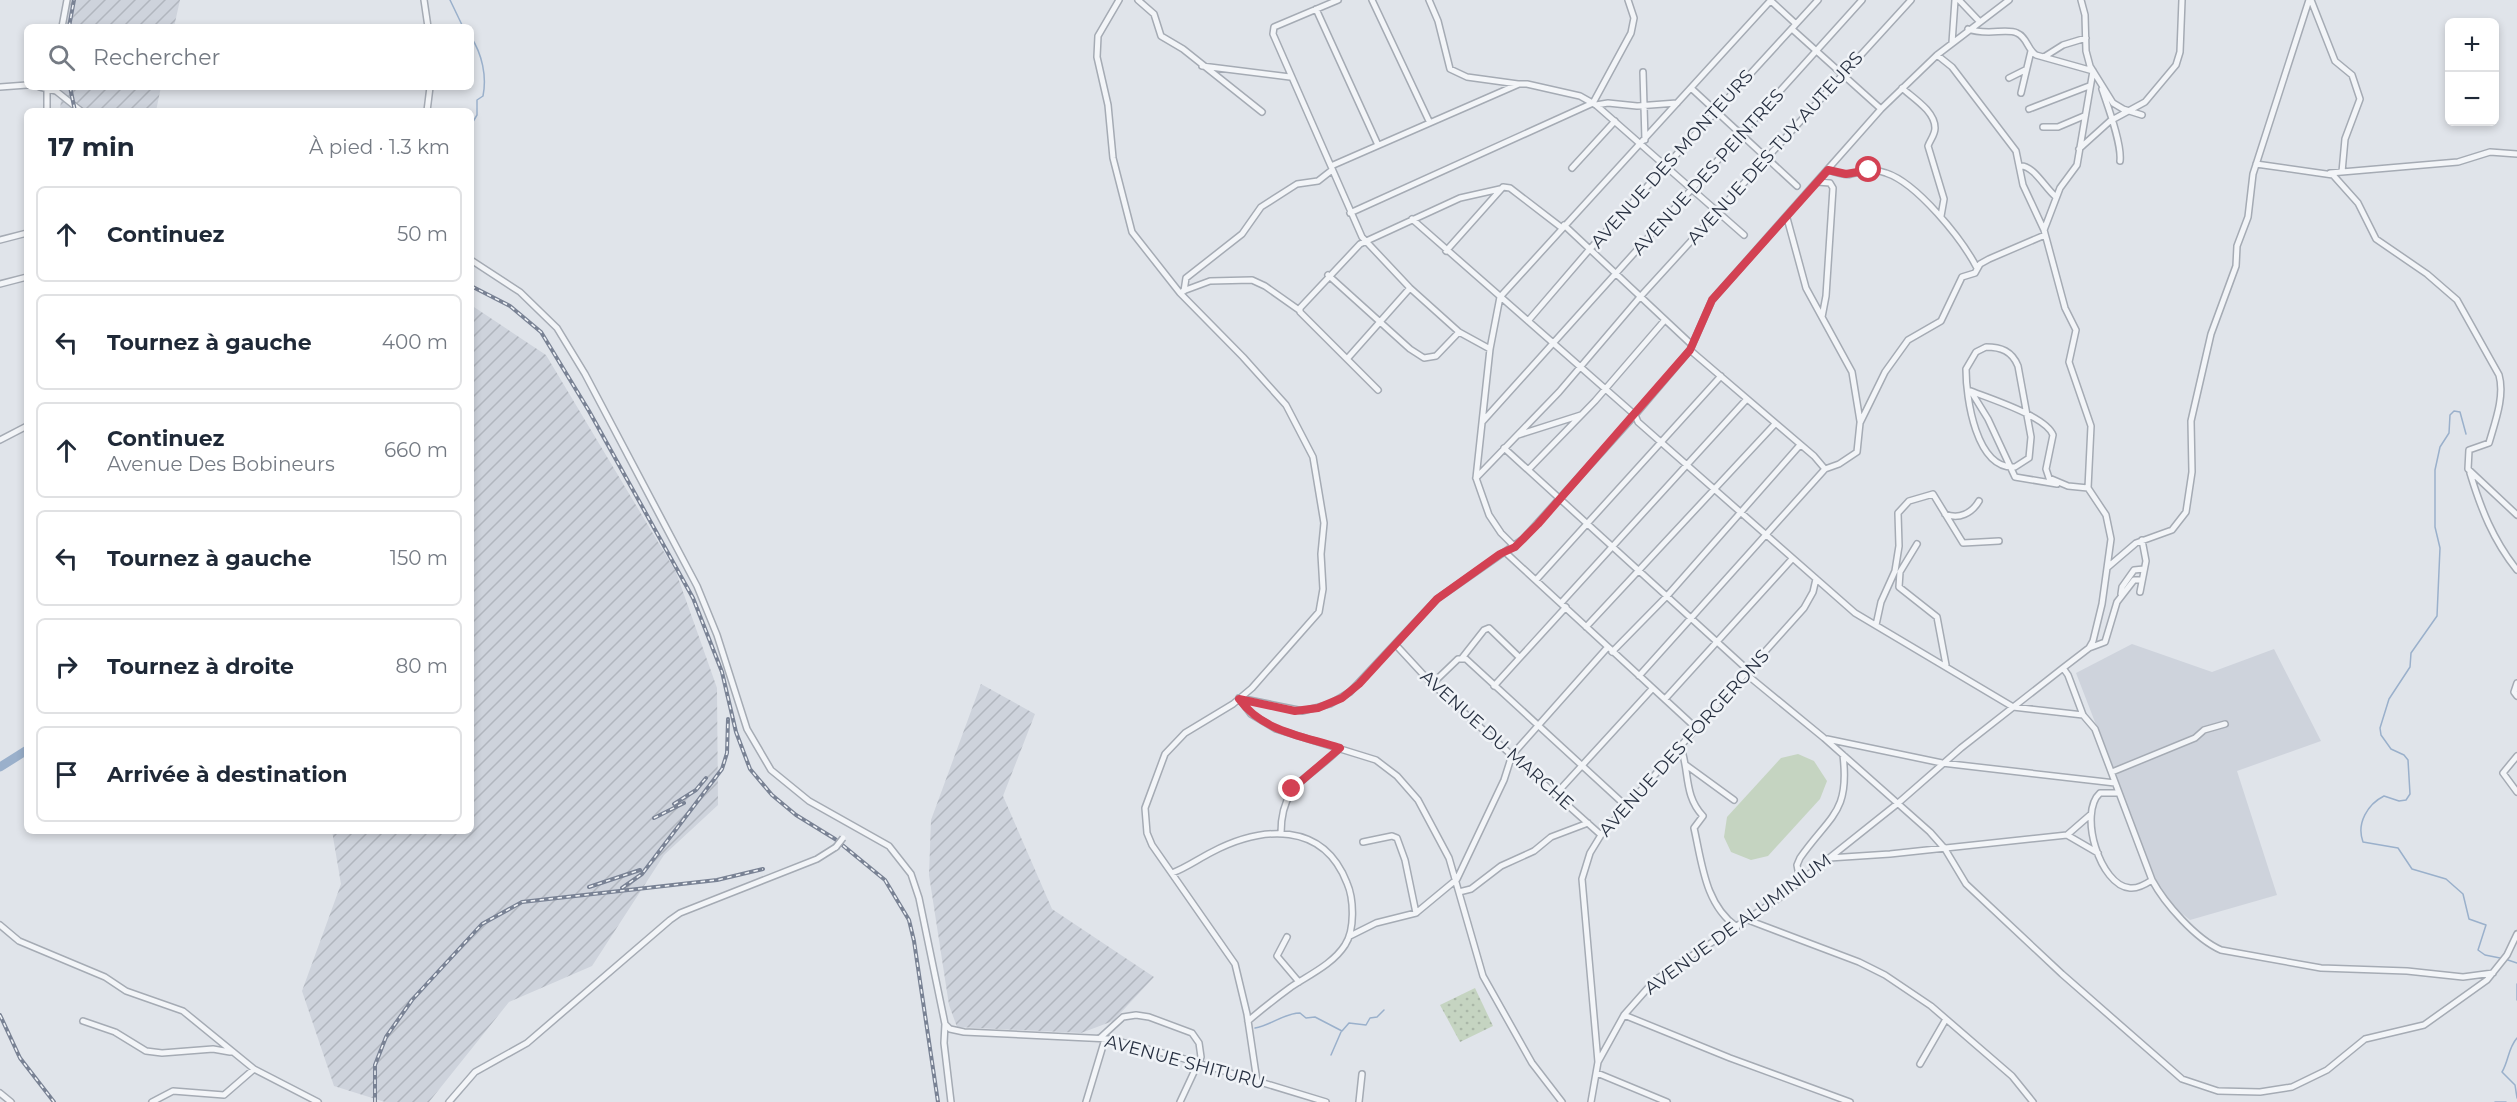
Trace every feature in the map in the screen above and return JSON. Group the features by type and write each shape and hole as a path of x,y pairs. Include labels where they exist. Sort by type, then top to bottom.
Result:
{"street":[{"path":"63,24 67,0"},
{"path":"424,0 428,24"},
{"path":"1119,0 1098,36 1097,57 1108,105 1113,158 1132,232 1182,292 1276,393 1302,433 1313,457 1320,487 1324,523 1321,554 1323,590 1319,612 1282,656 1239,699 1174,743 1165,754 1148,794 1144,814 1147,833 1235,964 1248,1021 1257,1081"},
{"path":"1138,0 1154,14 1161,36 1183,49 1262,112"},
{"path":"1338,0 1274,27 1273,30 1290,77 1359,232 1410,288 1460,332 1490,349"},
{"path":"1372,0 1429,121"},
{"path":"1429,0 1438,21 1450,69 1467,77 1564,92 1595,104 1643,142 1666,167 1744,235"},
{"path":"1595,104 1631,33 1634,18 1628,0"},
{"path":"1515,547 1501,533 1489,515 1476,478 1490,349 1500,297 1770,0 1797,24"},
{"name":"AVENUE DES MONTEURS","path":"1528,321 1589,250 1818,0"},
{"name":"AVENUE DES PEINTRES","path":"1482,423 1862,0"},
{"name":"AVENUE DES TUY AUTEURS","path":"1476,478 1580,367 1640,297 1911,0"},
{"path":"1957,0 1979,21"},
{"path":"1952,43 1957,0"},
{"path":"1239,699 1295,711 1324,706 1350,692 1445,592 1515,547 1635,415 1691,347 1712,300 1787,218 1881,109 1937,55 1968,29 2009,0"},
{"path":"2081,0 2085,15 2086,51 2093,71 2113,103 2142,115"},
{"path":"2079,149 2110,121 2126,110 2145,102 2176,65 2180,51 2182,0"},
{"path":"2108,567 2142,540 2172,530 2183,518 2189,504 2192,472 2191,421 2211,334 2236,266 2237,246 2248,217 2251,184 2256,164 2310,0"},
{"path":"2310,0 2335,60 2352,75 2360,99 2345,139 2342,172"},
{"path":"1316,9 1378,145"},
{"path":"1792,29 1881,109"},
{"path":"1968,29 1989,34 2014,32 2023,36 2031,51 2093,71"},
{"path":"2044,57 2063,45 2086,38"},
{"path":"2021,93 2031,51"},
{"path":"1937,55 1952,66 1961,82 1998,125 2016,151 2021,166 2023,185 2044,232 2066,308 2076,330 2069,362 2091,426 2088,488 2103,510 2110,531 2108,567 2097,628 2089,648"},
{"path":"1202,66 1290,77"},
{"path":"2009,78 2025,70"},
{"path":"1860,423 1876,389 1900,350 1912,337 1941,321 1962,277 1975,273 1977,268 1989,259 2044,232 2056,197 2077,165 2093,71"},
{"path":"1643,142 1644,72"},
{"path":"2100,82 2110,121 2120,144 2120,161"},
{"path":"0,87 24,84"},
{"path":"1182,292 1186,278 1242,234 1262,207 1297,184 1318,181 1331,168 1378,145 1519,84"},
{"path":"2029,109 2089,86"},
{"path":"1690,88 1797,186"},
{"path":"1902,88 1922,105 1934,124 1935,131 1928,146 1944,199 1941,216"},
{"path":"47,90 47,108"},
{"path":"52,90 77,108"},
{"path":"427,108 430,90"},
{"path":"1350,213 1595,104 1677,103"},
{"path":"2043,127 2058,127 2084,116"},
{"path":"1572,168 1615,120"},
{"path":"2256,164 2304,172 2330,173 2458,162 2490,152 2517,154"},
{"path":"2021,166 2029,168 2043,186 2056,197"},
{"path":"1828,170 1846,174 1863,170 1886,173 1909,186 1941,216 1977,268"},
{"path":"2330,173 2358,203 2372,233 2381,244 2427,274 2457,300 2499,375 2501,384 2497,420 2488,444 2469,450 2468,469 2482,513 2501,550 2517,570"},
{"path":"1818,182 1830,183 1833,188 1826,296 1822,317"},
{"path":"1299,310 1352,249 1460,198 1503,187 1510,189 1563,227 1589,250 1746,400 1825,469"},
{"path":"1446,251 1500,189"},
{"path":"1639,676 1825,469 1849,459 1857,452 1860,423 1852,372 1806,288 1787,218"},
{"path":"1413,219 1446,251 1635,415 1638,422 1686,465 1855,613 2013,706 2083,715"},
{"path":"0,240 24,234"},
{"path":"474,262 520,292 557,328 585,374 697,586 717,635 747,729 757,750 771,770 790,787 852,827 890,846 911,874 917,891 945,1024 945,1052 951,1102"},
{"path":"1328,275 1424,358 1436,356 1460,332"},
{"path":"0,284 24,278"},
{"path":"1182,292 1210,281 1252,280 1265,286 1299,310 1378,390"},
{"path":"1347,359 1410,288"},
{"path":"1529,470 1605,389 1664,321"},
{"path":"2002,348 2011,355 2018,366 2026,413 2031,437 2031,454 2025,462 2012,467 1998,464 1984,450 1978,436 1968,390 1966,369 1971,358 1981,349 2002,348"},
{"path":"1536,580 1721,376"},
{"path":"1968,390 1985,413 2018,479 2088,488"},
{"path":"1968,390 2026,413 2052,431 2047,473 2049,478 2060,484"},
{"path":"1494,686 1611,546 1746,400"},
{"path":"1516,435 1582,414"},
{"path":"1586,627 1775,424"},
{"path":"0,440 24,428"},
{"path":"1612,652 1667,596 1800,445"},
{"path":"1504,448 1747,672 1824,738 1945,849 1966,884 1986,904 2174,1073 2206,1089 2252,1092 2292,1087 2327,1070 2365,1039 2374,1035 2415,1028 2436,1018 2493,973 2507,955 2517,934"},
{"path":"2468,469 2517,515"},
{"path":"1876,625 1881,602 1895,571 1900,510 1908,501 1931,494 1935,496 1965,543 1999,541"},
{"path":"1945,514 1955,517 1963,515 1974,509 1979,501"},
{"path":"2140,592 2146,553 2142,540"},
{"path":"1917,544 1900,573 1899,587 1937,617 1946,665"},
{"path":"1505,552 1695,727"},
{"path":"1665,699 1792,559"},
{"name":"AVENUE DE ALUMINIUM","path":"1598,1062 1624,1015 1655,980 1748,921 1897,804 1942,762 2013,706 2089,648 2107,639 2122,587 2134,570 2144,568"},
{"name":"AVENUE DES FORGERONS","path":"1598,1062 1582,879 1590,853 1600,835 1804,608 1813,592 1816,579"},
{"path":"2121,595 2134,580 2142,580"},
{"path":"1432,684 1462,658 1484,630 1489,628 1519,657"},
{"name":"AVENUE DU MARCHE","path":"1395,644 1432,684 1600,835"},
{"path":"1350,936 1376,923 1416,913 1457,879 1504,780 1512,755 1607,648"},
{"path":"1462,658 1626,806"},
{"path":"2063,668 2068,675 2083,715 2095,729 2152,880 2162,898 2211,944 2221,950 2314,968 2387,973 2407,971 2463,977 2493,973"},
{"path":"2517,683 2514,692 2517,696"},
{"path":"1555,795 1652,689"},
{"path":"1239,699 1251,714 1276,729 1340,748 1386,766 1409,789 1436,830 1457,879 1468,933 1483,976 1532,1063 1562,1102"},
{"path":"2112,772 2195,738 2204,730 2225,724"},
{"path":"1824,738 1942,762 2115,783"},
{"path":"1680,745 1686,765 1691,802 1702,816 1694,828 1707,888 1721,911 1737,927"},
{"path":"1281,833 1284,804 1292,789 1340,748"},
{"path":"1800,881 1797,865 1800,858 1843,801 1843,755"},
{"path":"2517,756 2505,769 2505,778 2517,792"},
{"path":"1686,765 1734,800"},
{"path":"2119,793 2100,794 2094,799 2090,815 2098,853 2108,873 2121,885 2134,888 2152,880"},
{"path":"2067,836 2090,815"},
{"path":"1459,892 1472,889 1501,866 1534,851 1551,837 1588,823"},
{"path":"449,1102 475,1072 527,1043 659,928 680,913 817,859 836,847 852,827"},
{"path":"1172,873 1222,848 1259,835 1281,833 1301,836 1316,843 1337,863 1350,889 1350,936 1341,951 1248,1021"},
{"path":"1363,842 1392,836 1397,838 1405,860 1416,913"},
{"path":"1829,858 2067,836 2098,853"},
{"path":"1748,921 1859,962 1886,975 1946,1019 2012,1076 2033,1102"},
{"path":"0,925 19,941 105,977 126,991 183,1011 254,1069 318,1102"},
{"path":"1287,937 1277,956 1299,982"},
{"path":"1624,1015 1739,1062 1847,1102"},
{"path":"1086,1102 1102,1039 1123,1017 1149,1017 1192,1034 1199,1043 1199,1064 1180,1102"},
{"path":"1920,1064 1946,1019"},
{"path":"83,1021 115,1032 146,1051 162,1053 213,1049 232,1052"},
{"name":"AVENUE SHITURU","path":"945,1024 950,1029 964,1032 1102,1039 1199,1064 1326,1102"},
{"path":"1591,1102 1598,1062"},
{"path":"152,1102 173,1091 224,1095 254,1069"},
{"path":"1597,1073 1667,1102"},
{"path":"1359,1102 1362,1074"},
{"path":"0,1093 11,1102"}],"shaded area":[{"path":"69,0 180,0 175,24 67,24"},
{"path":"62,90 160,90 157,108 60,108"},
{"path":"474,307 546,355 676,572 717,688 718,805 664,855 592,966 509,1002 429,1102 385,1102 334,1086 302,991 341,884 333,834 474,834"},
{"path":"2132,644 2212,672 2274,649 2321,741 2237,771 2277,895 2190,920 2163,898 2076,673"},
{"path":"981,684 1035,714 1003,796 1052,909 1154,977 1113,1021 1081,1033 957,1027 949,1005 929,875 931,820"}],"green space":[{"path":"1798,754 1814,761 1827,781 1820,799 1768,856 1751,860 1731,852 1724,837 1727,817 1781,758"},
{"path":"1475,988 1493,1026 1460,1042 1440,1005"}],"waterway":[{"path":"450,0 462,24"},
{"path":"474,42 484,73 483,96 477,100 477,115 474,120"},
{"path":"2466,434 2460,412 2454,411 2450,415 2449,433 2440,447 2435,470 2435,527 2440,548 2437,616 2411,653 2410,667 2389,699 2380,728 2381,735 2391,749 2404,755 2408,760 2410,794 2406,800 2399,801 2384,796 2378,799 2368,809 2362,821 2361,835 2363,842 2398,848 2412,869 2446,879 2463,894 2469,919 2486,925 2478,950 2485,955 2500,958"},
{"path":"0,767 24,752"},
{"path":"2505,959 2517,963"},
{"path":"2517,984 2517,1000"},
{"path":"1255,1028 1300,1013 1306,1018 1315,1017 1342,1031 1349,1023 1366,1025 1370,1018 1377,1017 1384,1010"},
{"path":"1331,1055 1341,1032"},
{"path":"2517,1038 2502,1072 2515,1085 2517,1098"},
{"path":"2495,1102 2506,1102"}],"railway":[{"path":"70,24 74,0"},
{"path":"71,90 74,108"},
{"path":"474,288 510,306 541,332 589,411 693,598 722,672 736,732 750,769 772,795 796,815 835,839 885,880 909,920 938,1102"},
{"path":"622,888 642,874 722,769 727,753 728,719"},
{"path":"674,804 696,790 706,778"},
{"path":"654,818 684,803"},
{"path":"375,1102 375,1065 386,1037 412,1000 482,924 522,902 717,880 763,869"},
{"path":"589,887 640,870"},
{"path":"0,1015 20,1058 54,1102"}],"route":[{"path":"1292,789 1301,784 1320,764 1340,748 1276,729 1251,714 1239,699 1303,711 1330,704 1350,692 1437,599 1500,554 1510,551 1538,524 1690,350 1712,300 1828,170 1851,174 1860,170 1869,170"}]}
